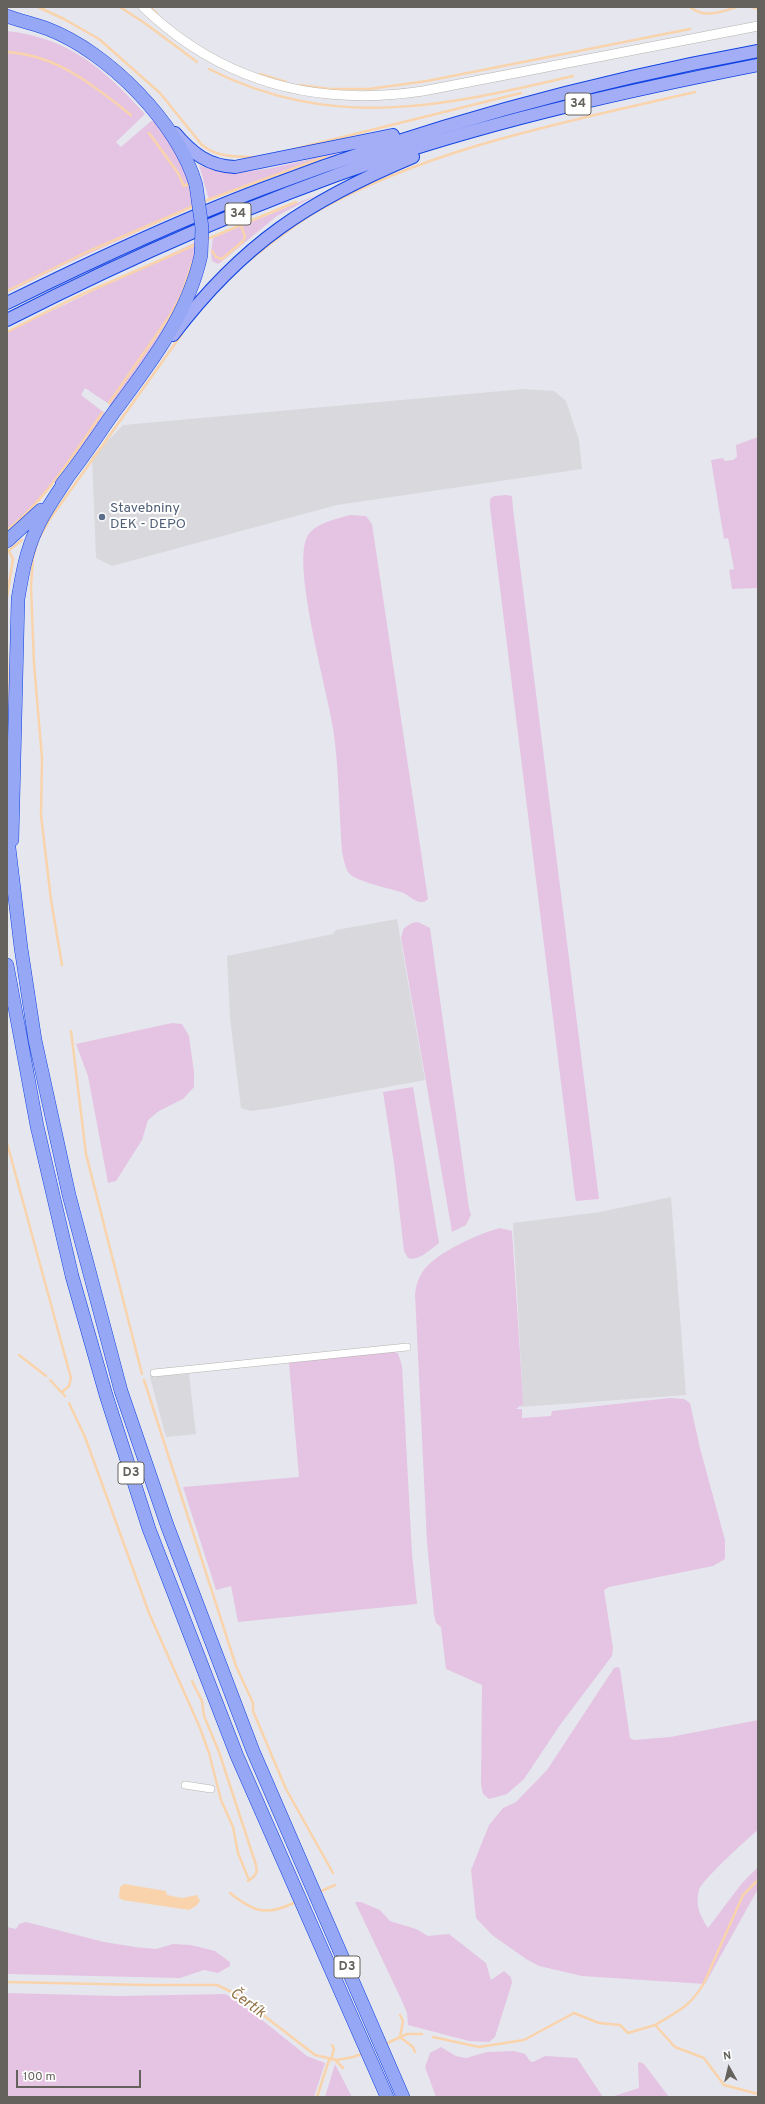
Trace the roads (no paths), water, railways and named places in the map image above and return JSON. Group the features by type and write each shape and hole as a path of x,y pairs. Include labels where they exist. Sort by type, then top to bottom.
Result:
{"highway":[{"path":"7,16 49,29 101,61 124,80 189,149 200,158 220,166 236,167 463,121"},
{"path":"7,26 32,29 62,36"},
{"name":"34","path":"7,304 174,225 261,189 378,147 463,121 605,84 758,51"},
{"name":"34","path":"7,320 79,283 143,254 266,202 383,159 477,130 616,94 758,65"},
{"path":"147,368 178,318 191,293 201,255 202,228 196,185 186,157 162,120"},
{"path":"7,541 32,520 68,477 147,368 215,284 242,256 278,228 350,184 477,130"},
{"path":"11,868 18,599 24,566 37,527 68,477"},
{"name":"D3","path":"7,830 35,1040 50,1114 69,1195 121,1391 167,1526 253,1751 403,2097"},
{"name":"D3","path":"7,965 36,1126 72,1276 104,1387 149,1529 237,1756 387,2097"},
{"path":"7,995 21,1042"}],"street":[{"path":"143,7 177,37 221,64 268,82 306,92 344,97 385,96 423,91 758,26"},
{"path":"154,1373 407,1347"},
{"path":"185,1785 211,1789"}],"waterway":[{"path":"38,7 64,19 99,39 160,93 202,145 221,155 258,157"},
{"path":"120,7 146,24 197,62"},
{"path":"150,7 157,14"},
{"path":"690,7 696,11 707,14 737,7"},
{"path":"752,7 758,9"},
{"path":"299,85 330,89 369,89 427,81 690,29"},
{"path":"7,52 25,54 42,59 74,73 131,115"},
{"path":"209,69 255,89 300,101 345,107 390,107 434,104 526,87 573,76"},
{"path":"260,74 286,82"},
{"path":"250,260 282,235 316,212 359,190 405,170 501,139 599,114 695,92"},
{"path":"294,149 521,93"},
{"path":"149,133 178,173 184,186 189,184"},
{"path":"202,202 325,157"},
{"path":"205,240 296,202"},
{"path":"7,291 87,252 196,205"},
{"path":"212,251 216,257 222,259 243,241 245,237 241,225"},
{"path":"7,332 74,298 197,244"},
{"path":"109,403 171,314 183,291 192,263"},
{"path":"62,965 51,900 41,815 42,758 34,664 31,586 33,558 38,540 50,519 182,334"},
{"path":"7,530 34,506 59,475 102,413"},
{"path":"7,552 22,540"},
{"path":"7,597 13,559 9,551"},
{"path":"7,651 8,724"},
{"path":"71,1031 86,1154 142,1374"},
{"path":"7,1143 71,1378 69,1386 62,1392"},
{"path":"19,1355 46,1376"},
{"path":"50,1380 65,1396"},
{"path":"144,1380 236,1666 253,1703 253,1711 286,1789 333,1873"},
{"path":"69,1403 85,1437 149,1613 200,1728 209,1753 221,1800 233,1827 238,1853 249,1880"},
{"path":"192,1681 202,1701 204,1716 219,1752 256,1865 257,1871 248,1881"},
{"path":"655,2025 683,2008 699,1991 704,1983 743,1895 758,1880"},
{"path":"319,1892 335,1885"},
{"path":"230,1893 247,1905 269,1911 296,1902"},
{"name":"Čertík","path":"7,1982 217,1985 236,1994 315,2055 337,2060 364,2053"},
{"name":"Čertík","path":"433,2037 479,2047 524,2040 574,2013 599,2023 620,2025 628,2033 655,2025 675,2047 704,2058 724,2085 758,2094"},
{"name":"Čertík","path":"400,2015 403,2021 400,2037 413,2047 415,2052"},
{"name":"Čertík","path":"385,2044 407,2034 422,2034"},
{"path":"331,2060 334,2049 332,2045"},
{"path":"317,2097 329,2060"},
{"path":"335,2060 343,2068"}],"place":[{"name":"Stavebniny DEK - DEPO","path":"102,517"}]}
